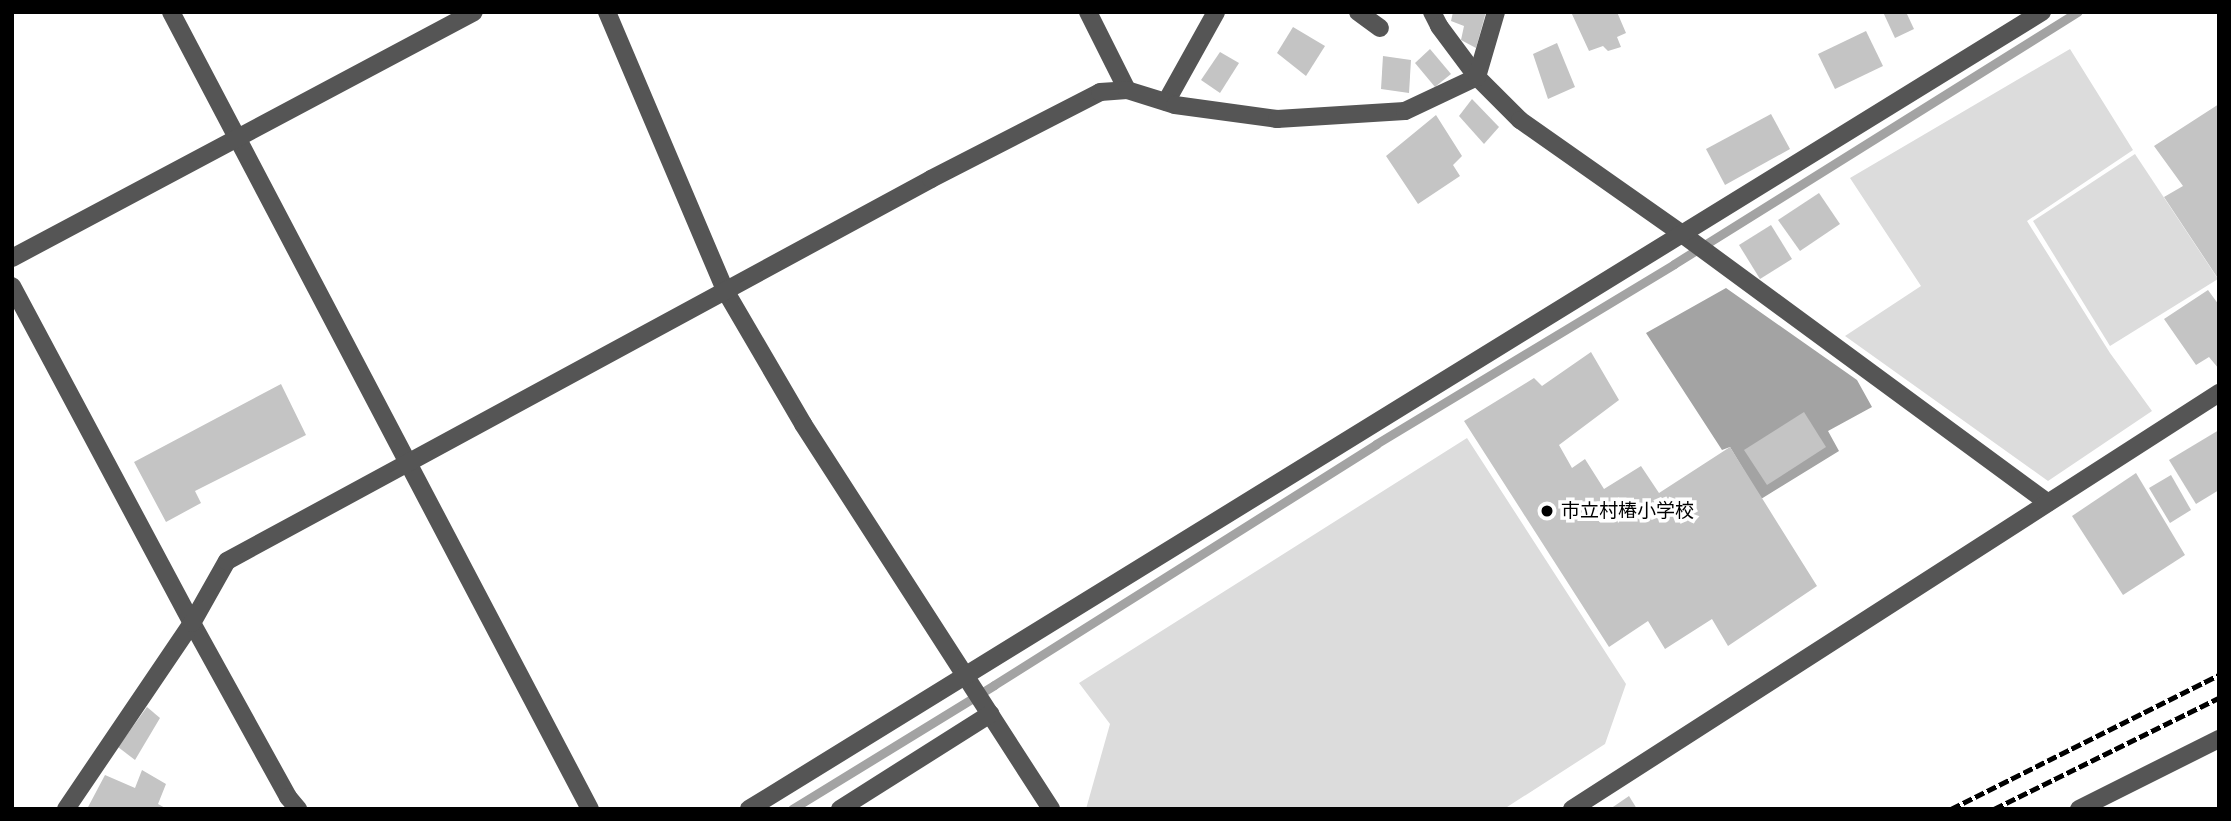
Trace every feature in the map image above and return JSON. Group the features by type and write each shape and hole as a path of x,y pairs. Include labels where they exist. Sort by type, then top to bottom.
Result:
{"street":[{"path":"171,12 590,809"},
{"path":"12,258 474,12"},
{"path":"607,12 726,292 803,424 1051,809"},
{"path":"1088,12 1128,90"},
{"path":"1166,102 1216,12"},
{"path":"1358,12 1380,29"},
{"path":"1432,12 1439,26 1477,77 1520,120 1682,234 2048,503"},
{"path":"66,809 192,623 227,561 726,292 931,178 1100,92 1128,90 1166,102 1278,119 1405,111 1477,77 1496,12"},
{"path":"749,809 964,673 2042,12"},
{"path":"12,286 192,623 288,797 298,809"},
{"path":"1572,809 2219,393"},
{"path":"840,809 990,714"},
{"path":"2079,809 2219,739"}],"shaded area":[{"path":"2070,49 2133,150 2027,221 2110,353 2152,411 2048,481 1845,336 1921,286 1850,178"},
{"path":"2135,154 2218,279 2110,346 2033,221"},
{"path":"1726,288 1857,380 1872,407 1828,431 1839,451 1761,499 1730,447 1722,450 1646,333"},
{"path":"1467,438 1626,684 1605,744 1504,809 1086,809 1110,724 1079,683"}],"building":[{"path":"1453,12 1486,12 1476,48 1461,40 1464,26 1451,21"},
{"path":"1571,12 1617,12 1626,33 1617,37 1621,47 1608,51 1603,46 1589,51"},
{"path":"1883,12 1906,12 1914,29 1895,38"},
{"path":"1293,27 1325,46 1306,76 1277,53"},
{"path":"1866,31 1883,66 1835,89 1818,54"},
{"path":"1557,43 1575,87 1548,99 1533,54"},
{"path":"1430,49 1451,74 1435,87 1415,63"},
{"path":"1220,52 1239,63 1220,93 1201,80"},
{"path":"1383,56 1411,60 1409,93 1381,89"},
{"path":"1472,99 1499,127 1484,144 1459,116"},
{"path":"2219,104 2219,280 2164,197 2183,186 2154,146"},
{"path":"1771,114 1790,149 1725,185 1706,149"},
{"path":"1436,115 1462,156 1453,165 1460,176 1418,204 1386,156"},
{"path":"1819,193 1840,224 1800,251 1778,220"},
{"path":"1771,225 1792,259 1760,279 1739,245"},
{"path":"2208,290 2219,305 2219,369 2209,357 2196,365 2164,319"},
{"path":"1591,352 1619,400 1559,445 1572,468 1585,459 1604,489 1641,466 1659,493 1730,447 1817,586 1728,646 1712,619 1665,649 1648,621 1609,647 1464,421 1534,378 1542,386"},
{"path":"281,384 306,435 195,491 201,503 166,522 134,462"},
{"path":"1804,412 1826,447 1767,485 1744,450"},
{"path":"2219,430 2219,490 2196,504 2169,460"},
{"path":"2136,473 2185,555 2123,595 2072,516"},
{"path":"2171,475 2191,510 2170,523 2149,488"},
{"path":"147,707 160,718 135,760 118,747"},
{"path":"142,770 166,784 158,804 167,809 87,809 105,775 135,788"},
{"path":"1629,796 1637,809 1610,809"}],"waterway":[{"path":"792,809 1376,444 1674,264 2078,12"}],"railway":[{"path":"1951,809 2219,675"},
{"path":"1994,809 2219,698"}],"place":[{"name":"市立村椿小学校","path":"1547,511"}]}
